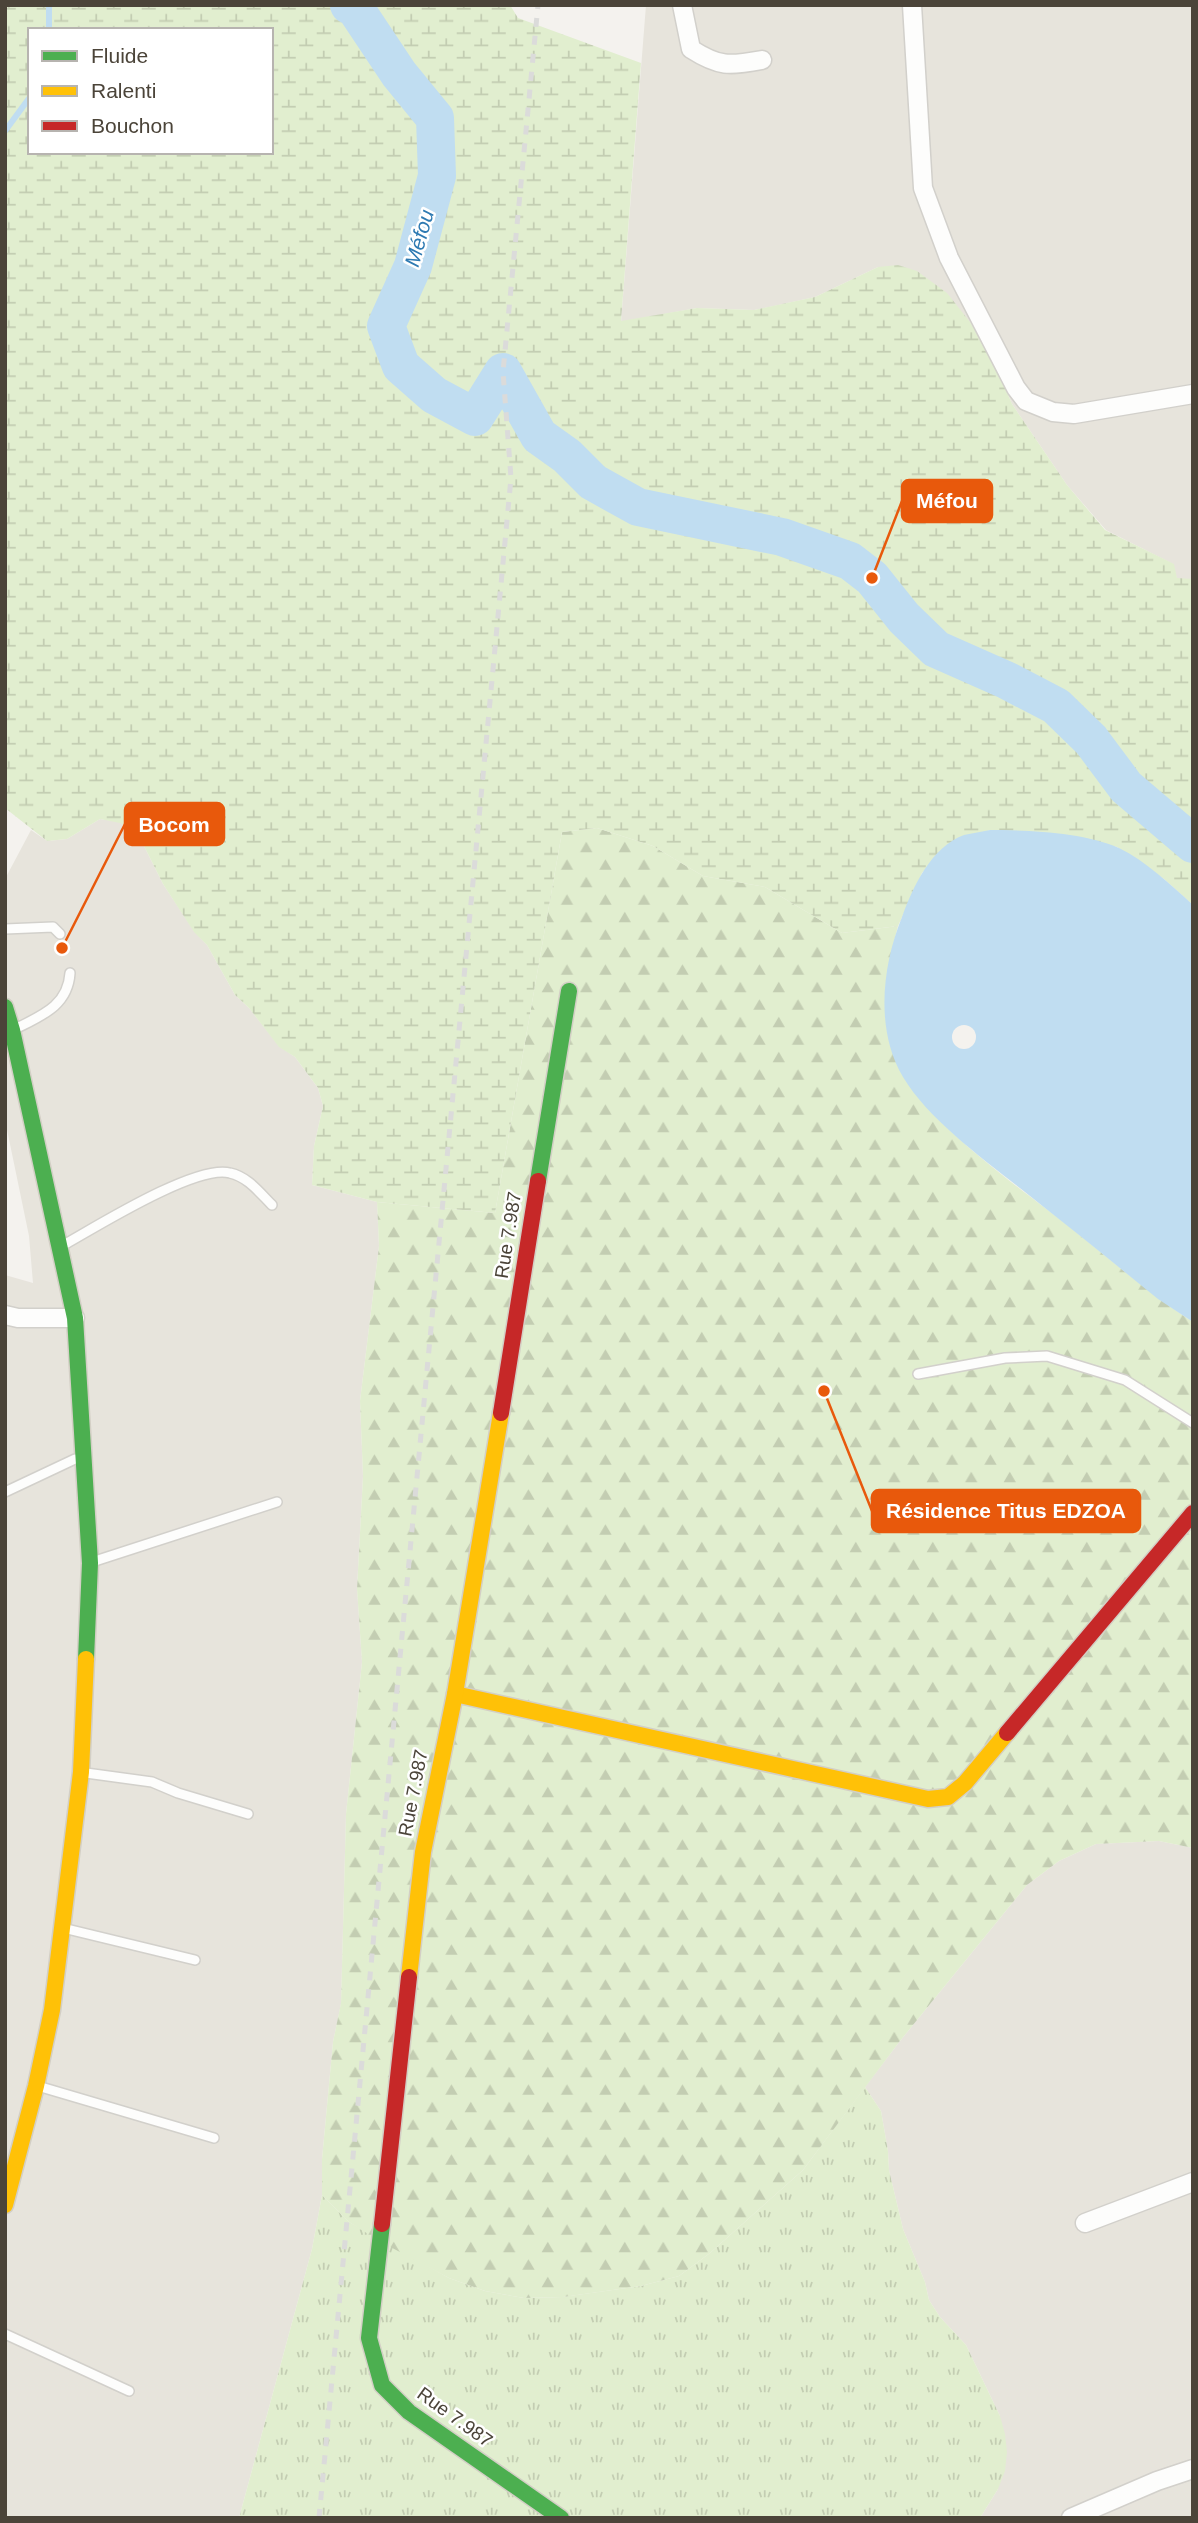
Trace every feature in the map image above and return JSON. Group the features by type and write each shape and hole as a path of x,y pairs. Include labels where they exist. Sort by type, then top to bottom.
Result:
{"main road":[{"name":"Rue 7.987","path":"561,2518 409,2412 382,2385 369,2338 423,1852 455,1694 569,990"},
{"path":"5,1007 75,1318 90,1563 80,1772 52,2010 36,2086 5,2205"},
{"path":"455,1694 928,1799 948,1797 965,1783 1193,1513"}],"street":[{"path":"682,5 691,50 712,63 739,65 762,60"},
{"path":"912,5 923,188 949,258 1016,388 1026,401 1053,412 1074,414 1193,394"},
{"path":"10,1318 75,1318"},
{"path":"1085,2223 1193,2182"},
{"path":"1071,2518 1157,2481 1193,2469"}],"lane":[{"path":"5,929 53,927 60,934"},
{"path":"12,1030 40,1016 59,1002 69,988 70,973"},
{"path":"59,1247 176,1185 205,1174 228,1172 247,1179 272,1205"},
{"path":"918,1374 1004,1358 1047,1356 1125,1380 1193,1423"},
{"path":"5,1492 83,1455"},
{"path":"90,1563 277,1502"},
{"path":"80,1772 152,1782 178,1793 248,1814"},
{"path":"62,1927 195,1960"},
{"path":"36,2086 214,2138"},
{"path":"5,2334 129,2390"}],"shaded area":[{"path":"646,5 1193,5 1193,579 1177,579 1173,564 1106,530 1067,485 1012,404 997,369 878,267 815,297 774,306 754,310 697,308 621,322"},
{"path":"100,819 120,822 137,832 163,884 194,931 207,945 235,995 249,1008 279,1046 295,1057 318,1088 323,1106 314,1146 312,1185 377,1202 379,1246 360,1401 363,1476 357,1588 362,1662 346,1814 341,2004 333,2042 322,2159 322,2195 312,2249 239,2518 5,2518 5,1275 33,1283 29,1236 5,1120 5,879 31,830 47,841 67,839"},
{"path":"1159,1841 1193,1848 1193,2518 980,2518 998,2489 1000,2416 966,2345 940,2317 929,2300 925,2282 903,2229 889,2170 881,2111 865,2087 1027,1885 1059,1861 1096,1844"}],"green space":[{"path":"5,5 510,5 518,18 641,63 621,321 697,308 754,310 815,297 878,267 898,265 917,271 947,293 970,322 997,369 1012,404 1067,485 1105,530 1174,564 1177,578 1193,579 1193,905 1164,879 1117,847 1060,835 990,830 944,848 922,873 898,926 842,933 765,887 703,876 653,846 597,828 562,832 495,1213 377,1202 312,1185 314,1146 323,1106 318,1088 295,1057 279,1047 249,1008 235,995 207,945 194,932 163,884 137,832 120,823 100,819 67,839 47,841 5,808"},
{"path":"597,828 653,846 703,876 765,887 842,933 898,926 890,958 885,1007 889,1040 906,1079 924,1103 971,1150 1193,1322 1193,1848 1159,1841 1096,1844 1059,1861 1027,1885 900,2041 803,2170 710,2253 679,2276 641,2286 563,2297 524,2298 485,2291 449,2278 349,2222 322,2195 322,2159 333,2042 341,2003 346,1814 362,1662 357,1589 363,1476 360,1401 379,1246 377,1202 495,1213 562,832"},
{"path":"865,2087 881,2111 889,2170 903,2229 925,2282 929,2300 940,2317 966,2345 1000,2416 1005,2434 1005,2471 998,2489 980,2518 239,2518 312,2249 322,2195 349,2222 449,2278 485,2291 524,2298 562,2297 641,2286 679,2276 710,2253 803,2170"}],"water":[{"path":"990,830 1056,833 1089,838 1119,848 1158,874 1193,905 1193,1322 1158,1299 961,1141 928,1110 903,1077 894,1059 888,1039 884,998 890,956 906,905 925,869 942,849 964,835"}],"pier":[{"path":"964,1025 973,1028 976,1037 973,1046 964,1049 955,1046 952,1037 955,1028"}],"waterway":[{"path":"49,5 49,28"},
{"name":"Méfou","path":"349,5 355,8 399,74 435,118 437,176 413,266 386,326 401,366 434,395 475,417 503,372 539,436 567,456 593,482 638,507 782,537 850,561 872,578 904,618 936,649 1056,706 1091,740 1126,787 1193,844"},
{"path":"5,131 28,100"}],"railway":[{"path":"319,2518 511,478 503,372 538,5"}],"traffic: fast":[{"path":"538,1181 569,991"},
{"path":"5,1007 75,1318 90,1563 86,1659"},
{"path":"382,2224 369,2338 382,2385 409,2412 561,2518"}],"traffic: slow":[{"path":"409,1977 423,1852 455,1694 501,1413"},
{"path":"5,2205 36,2086 52,2010 81,1772 86,1659"},
{"path":"455,1694 928,1799 948,1797 965,1783 1007,1733"}],"traffic: jam":[{"path":"501,1413 538,1181"},
{"path":"1007,1733 1193,1513"},
{"path":"382,2224 409,1977"}],"place":[{"name":"Méfou","path":"872,578"},
{"name":"Bocom","path":"62,948"},
{"name":"Résidence Titus EDZOA","path":"824,1391"}]}
